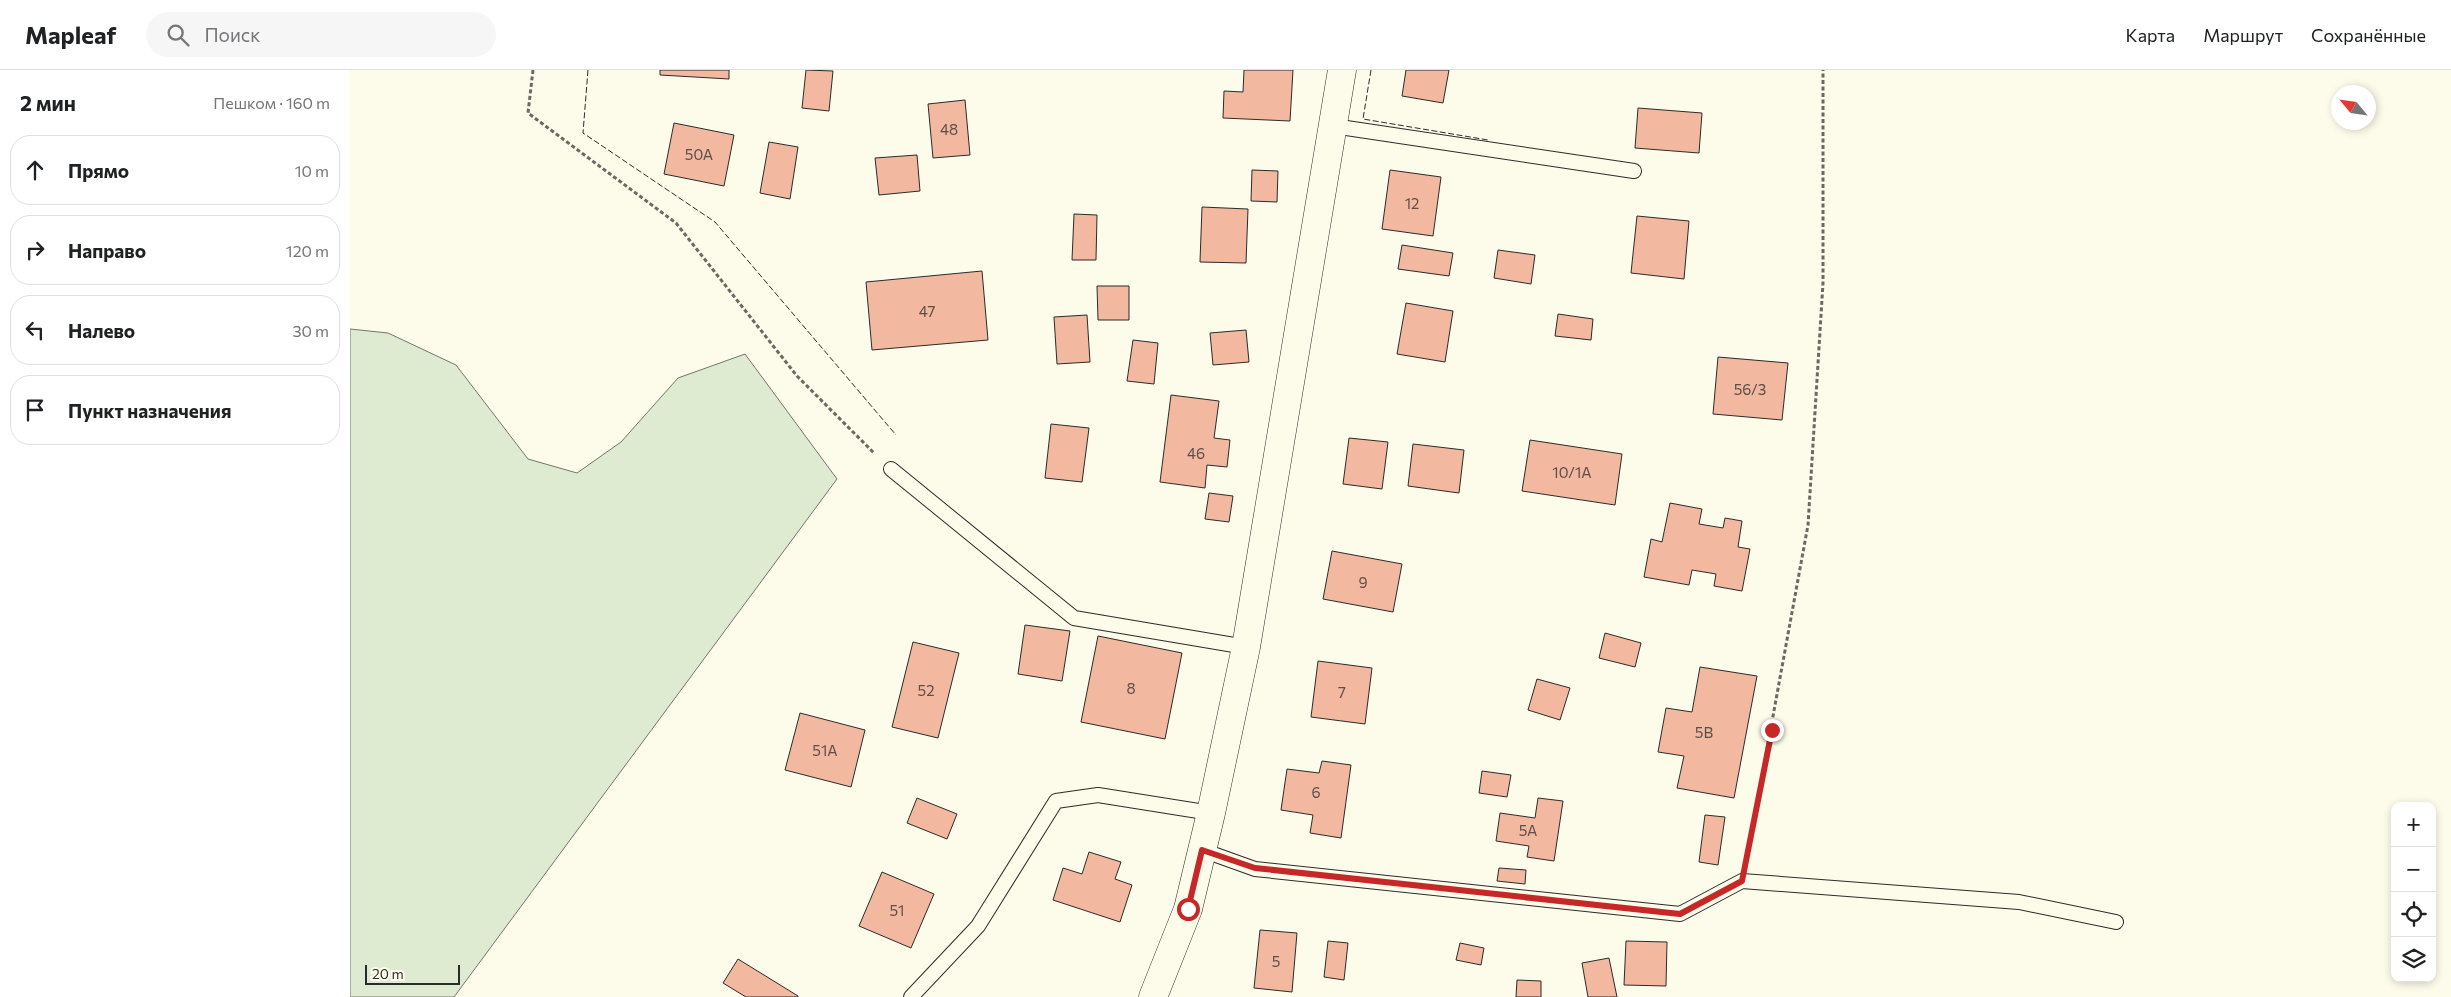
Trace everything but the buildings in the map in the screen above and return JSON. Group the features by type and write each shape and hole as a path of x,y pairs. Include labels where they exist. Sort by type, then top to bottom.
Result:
{"street":[{"path":"1153,997 1188,909 1211,813 1246,647 1342,70"}],"lane":[{"path":"1333,126 1634,171"},
{"path":"891,469 1074,618 1246,647"},
{"path":"911,997 978,926 1056,801 1098,795 1211,813"},
{"path":"1202,850 1255,868 1680,914 1742,881 2019,902 2116,922"}],"path":[{"path":"533,70 528,113 676,223 797,376 891,469"},
{"path":"1742,881 1808,525 1823,282 1823,70"}],"green space":[{"path":"350,329 388,333 456,365 528,459 577,473 621,442 678,378 745,354 837,479 454,997 350,997"}],"fence":[{"path":"588,70 583,133 715,222 896,435"},
{"path":"1371,70 1363,119 1488,140"}],"route":[{"path":"1188,909 1202,850 1255,868 1680,914 1742,881 1772,730"}]}
